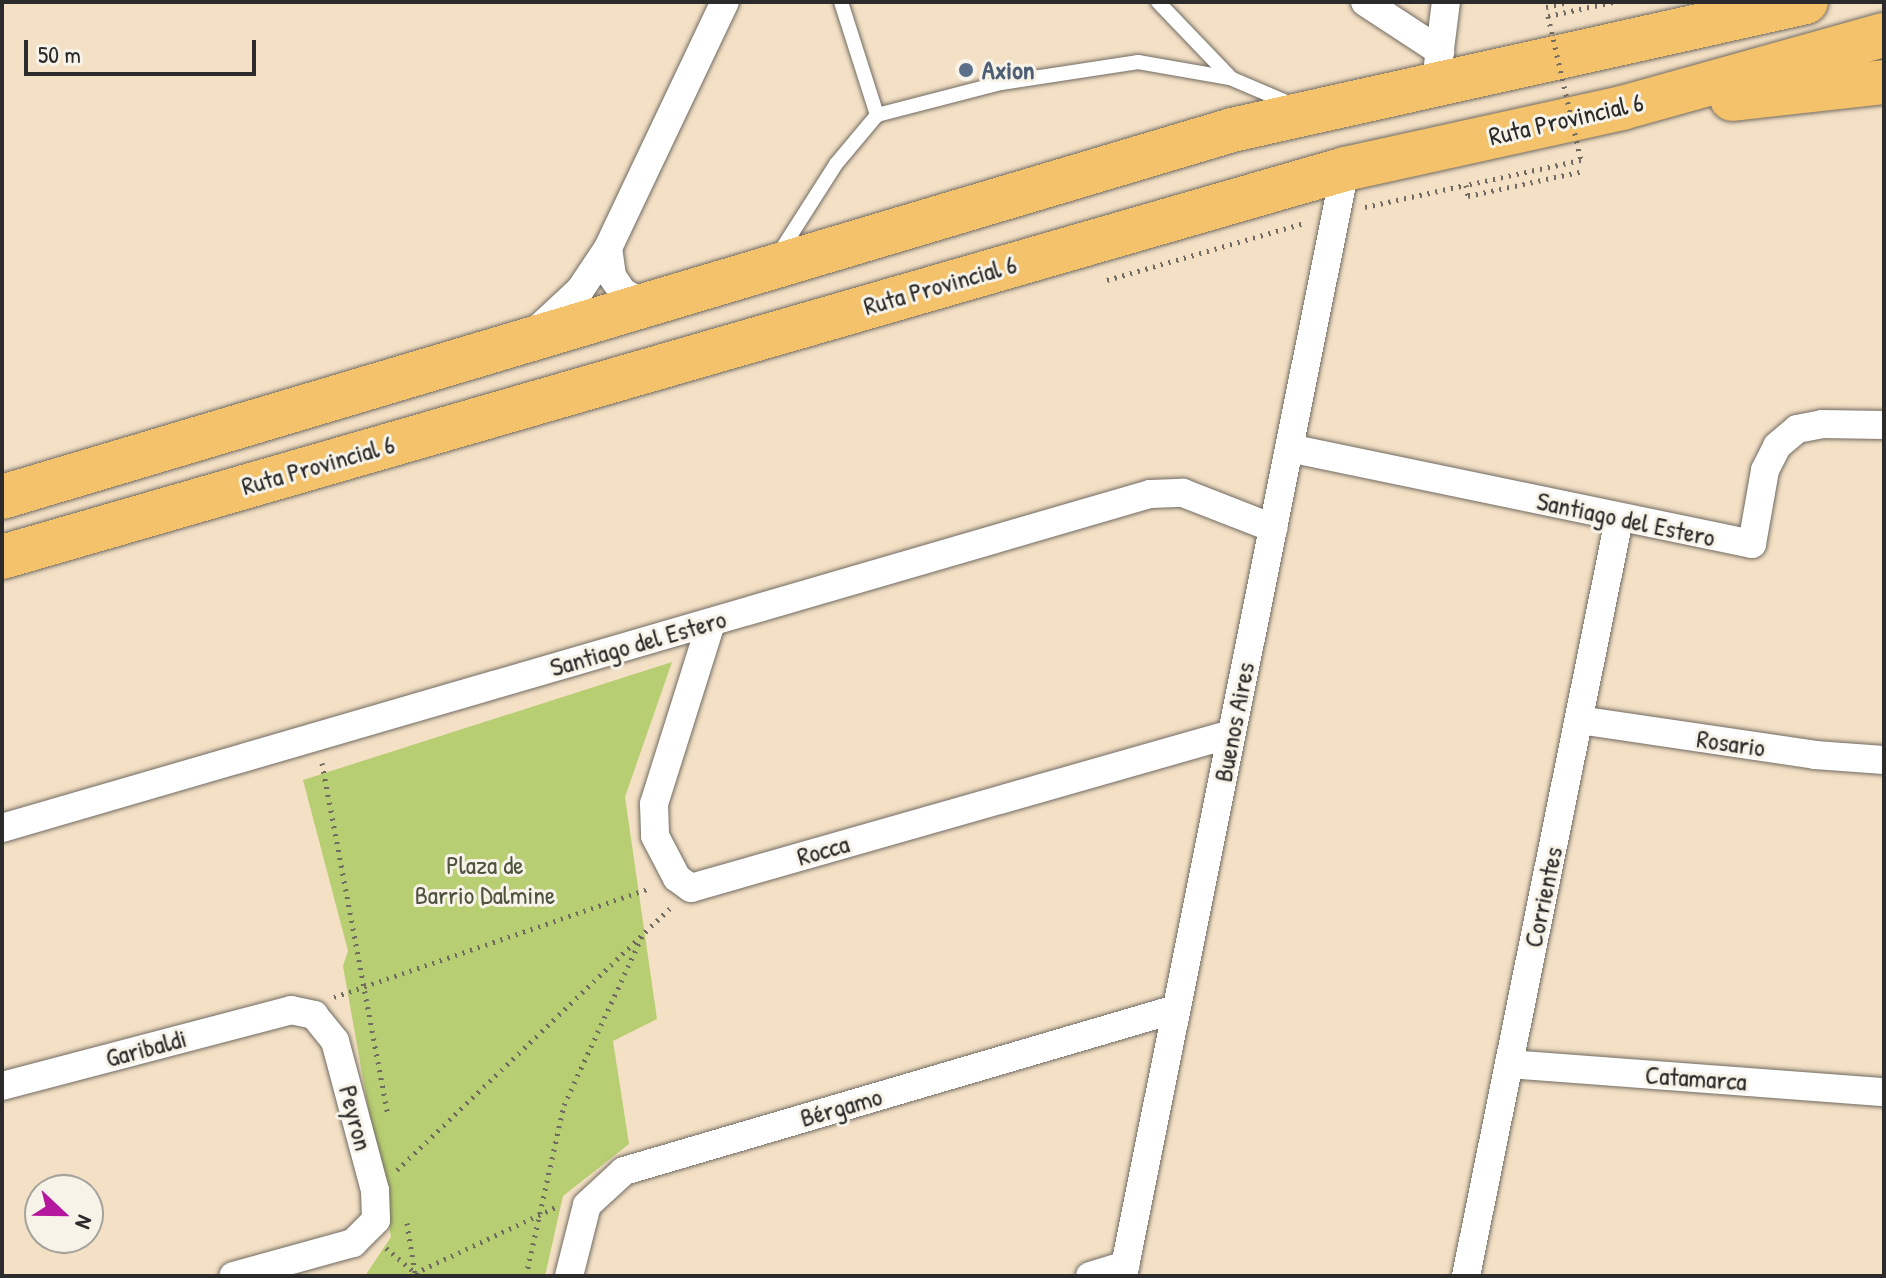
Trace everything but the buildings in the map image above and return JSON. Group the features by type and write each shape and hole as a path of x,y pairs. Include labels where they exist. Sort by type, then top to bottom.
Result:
{"highway":[{"path":"2,497 649,308 1232,130 1310,112 1438,66 1806,2"},
{"name":"Ruta Provincial 6","path":"2,557 1345,169 1622,108 1884,35"},
{"path":"1622,108 1884,82"}],"street":[{"path":"523,343 580,290 608,248 725,2"},
{"path":"1365,2 1438,66"},
{"path":"1438,66 1446,2"},
{"name":"Buenos Aires","path":"1124,1271 1345,169"},
{"path":"608,248 612,276 622,291 649,308"},
{"name":"Santiago del Estero","path":"1289,448 1619,519 1752,544 1765,470 1777,446 1797,429 1822,424 1884,425"},
{"name":"Santiago del Estero","path":"2,828 1165,492 1183,493 1273,528"},
{"name":"Corrientes","path":"1466,1276 1619,519"},
{"path":"684,883 655,836 654,804 711,623"},
{"name":"Rosario","path":"1579,720 1884,760"},
{"name":"Rocca","path":"684,883 1231,734"},
{"name":"Bérgamo","path":"604,1185 639,1166 1176,1009"},
{"name":"Garibaldi","path":"2,1086 291,1010"},
{"name":"Peyron","path":"291,1010 314,1015 335,1041 375,1190 376,1220 360,1238"},
{"name":"Catamarca","path":"1509,1064 1884,1092"},
{"path":"569,1276 587,1205 604,1185"},
{"path":"233,1276 360,1238"},
{"path":"1090,1276 1124,1271"}],"lane":[{"path":"841,2 877,115"},
{"path":"1158,2 1230,78"},
{"path":"767,272 836,164 877,115 1001,83 1138,62 1230,78 1310,112"}],"path":[{"path":"1546,7 1567,2"},
{"path":"1107,280 1336,215 1581,160 1548,16 1612,2"},
{"path":"1466,185 1468,196 1584,171"},
{"path":"317,735 390,1124"},
{"path":"375,1190 644,932 684,883"},
{"path":"291,1010 684,883"},
{"path":"526,1276 564,1105 644,932"},
{"path":"395,1154 398,1169"},
{"path":"360,1238 417,1275 604,1185"}],"green space":[{"name":"Plaza de Barrio Dalmine","path":"672,662 625,797 657,1019 613,1041 629,1144 563,1196 545,1276 365,1276 391,1237 343,966 348,951 303,780"}],"place":[{"name":"Axion","path":"966,70"}]}
